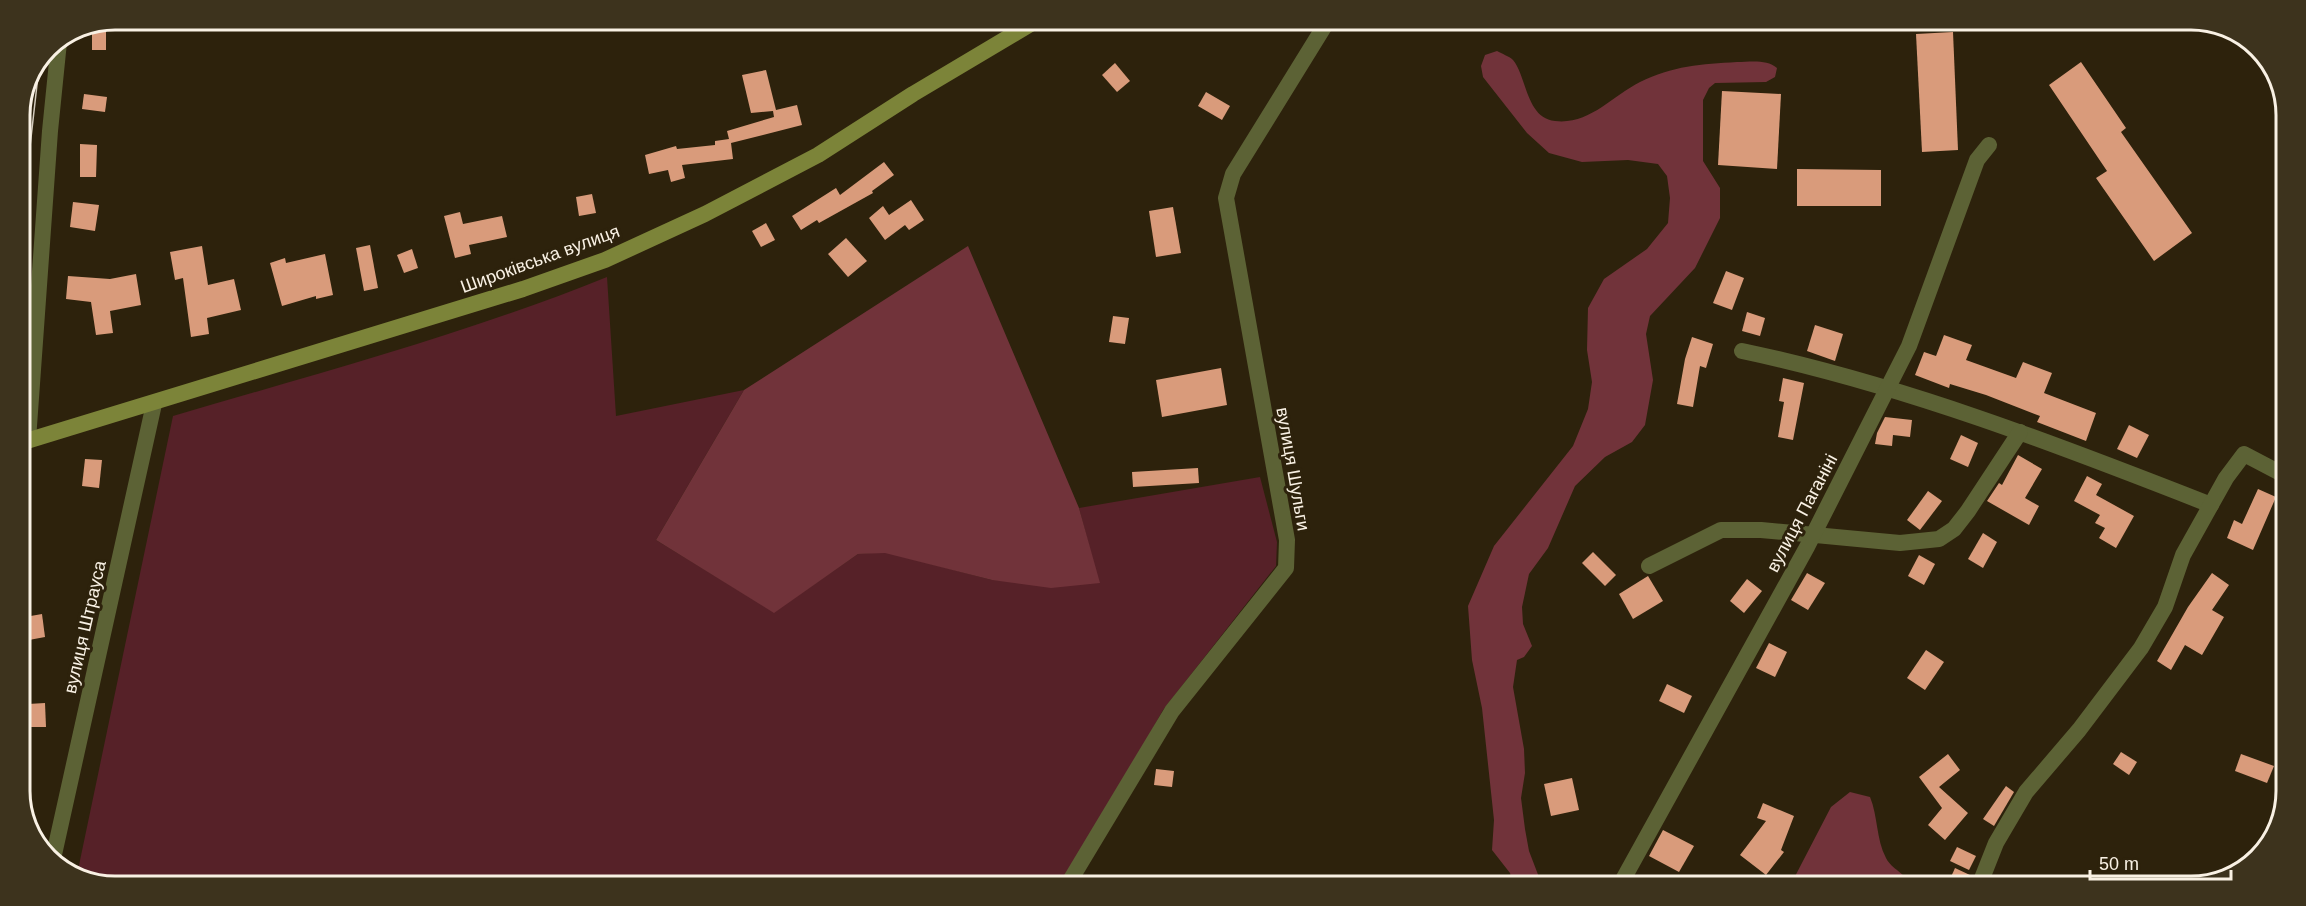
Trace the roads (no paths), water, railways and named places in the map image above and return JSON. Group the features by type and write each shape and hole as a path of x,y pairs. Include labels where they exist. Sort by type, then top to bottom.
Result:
{"main road":[{"name":"Широківська вулиця","path":"30,439 154,404 523,289 605,260 705,214 818,155 913,94 1021,30"}],"street":[{"name":"вулиця Шульги","path":"1073,876 1096,842 1172,711 1286,568 1287,540 1226,198 1233,174 1322,30"},
{"path":"30,369 58,53"},
{"name":"вулиця Паганіні","path":"1625,876 1814,535 1909,346 1977,160 1989,145"},
{"path":"1742,351 1887,390 2020,432 2211,505"},
{"name":"вулиця Штрауса","path":"55,851 154,404"},
{"path":"1649,566 1721,530 1761,530 1900,543 1920,543 1939,539 1954,529 1968,511 2020,432"},
{"path":"1983,876 1996,843 2026,792 2079,730 2140,648 2165,607 2183,555 2211,505 2244,454 2276,471"}],"tram line":[{"path":"30,147 38,79"}]}
